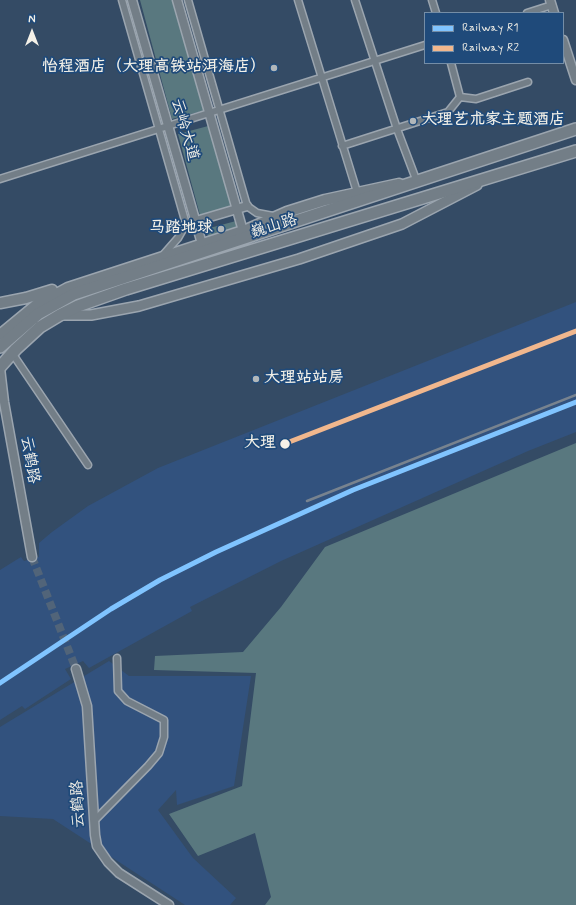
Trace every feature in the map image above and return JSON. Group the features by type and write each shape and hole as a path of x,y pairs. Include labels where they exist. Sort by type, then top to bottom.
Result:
{"highway":[{"name":"巍山路","path":"0,347 38,314 68,297 576,129"},
{"name":"巍山路","path":"0,367 12,353 40,328 60,315 78,306 126,289 576,151"}],"main road":[{"path":"60,315 91,315 139,306 310,256 409,221 494,176"},
{"path":"0,303 26,298 89,280 244,231 277,216 324,200 357,192 417,182"},
{"path":"0,335 18,318 43,300 59,291 89,280"}],"street":[{"path":"122,0 186,224"},
{"name":"云岭大道","path":"132,0 202,244"},
{"name":"云岭大道","path":"177,0 244,231"},
{"path":"188,0 247,206 262,215 277,216"},
{"path":"298,0 357,192"},
{"path":"355,0 396,129 417,182"},
{"path":"432,0 436,12"},
{"path":"531,12 552,6"},
{"path":"564,43 576,80"},
{"path":"0,178 424,44"},
{"path":"450,64 460,97"},
{"path":"460,97 476,99 528,82"},
{"path":"342,146 448,112 460,97"},
{"path":"162,257 173,245 186,224 247,206"},
{"path":"12,353 88,465"},
{"name":"云鹤路","path":"0,367 4,402 32,557"},
{"path":"94,821 159,753 164,737 164,720 127,701 118,691 117,658"},
{"name":"云鹤路","path":"76,669 87,706 96,841 108,862 123,876 169,905"}],"shaded area":[{"path":"576,302 576,432 528,451 281,561 190,607 192,611 89,668 83,661 65,669 71,679 25,709 22,706 0,720 0,570 21,557 24,561 39,557 39,543 52,532 88,506 158,468"},
{"path":"109,661 129,676 251,676 234,786 177,805 176,790 158,810 193,858 236,898 230,905 185,905 53,819 0,816 0,727"}],"green space":[{"path":"140,0 176,0 206,110 172,119"},
{"path":"212,125 234,206 200,215 178,134"},
{"path":"236,221 238,229 208,237 206,229"},
{"path":"576,443 576,905 265,905 271,897 255,833 198,856 169,814 242,786 256,673 154,670 155,656 243,652 281,607 325,547"}],"tunnel":[{"path":"32,557 76,669"}],"railway":[{"path":"284,444 576,331"},
{"path":"307,501 576,395"},
{"path":"0,683 111,609 160,580 216,552 353,490 576,402"}],"rail line":[{"name":"R2","path":"284,444 576,331"},
{"name":"R1","path":"0,683 111,609 160,580 216,552 353,490 576,402"}],"place":[{"name":"怡程酒店（大理高铁站洱海店）","path":"274,68"},
{"name":"大理艺术家主题酒店","path":"413,121"},
{"name":"马踏地球","path":"221,229"},
{"name":"大理站站房","path":"256,379"},
{"name":"大理","path":"285,444"}]}
